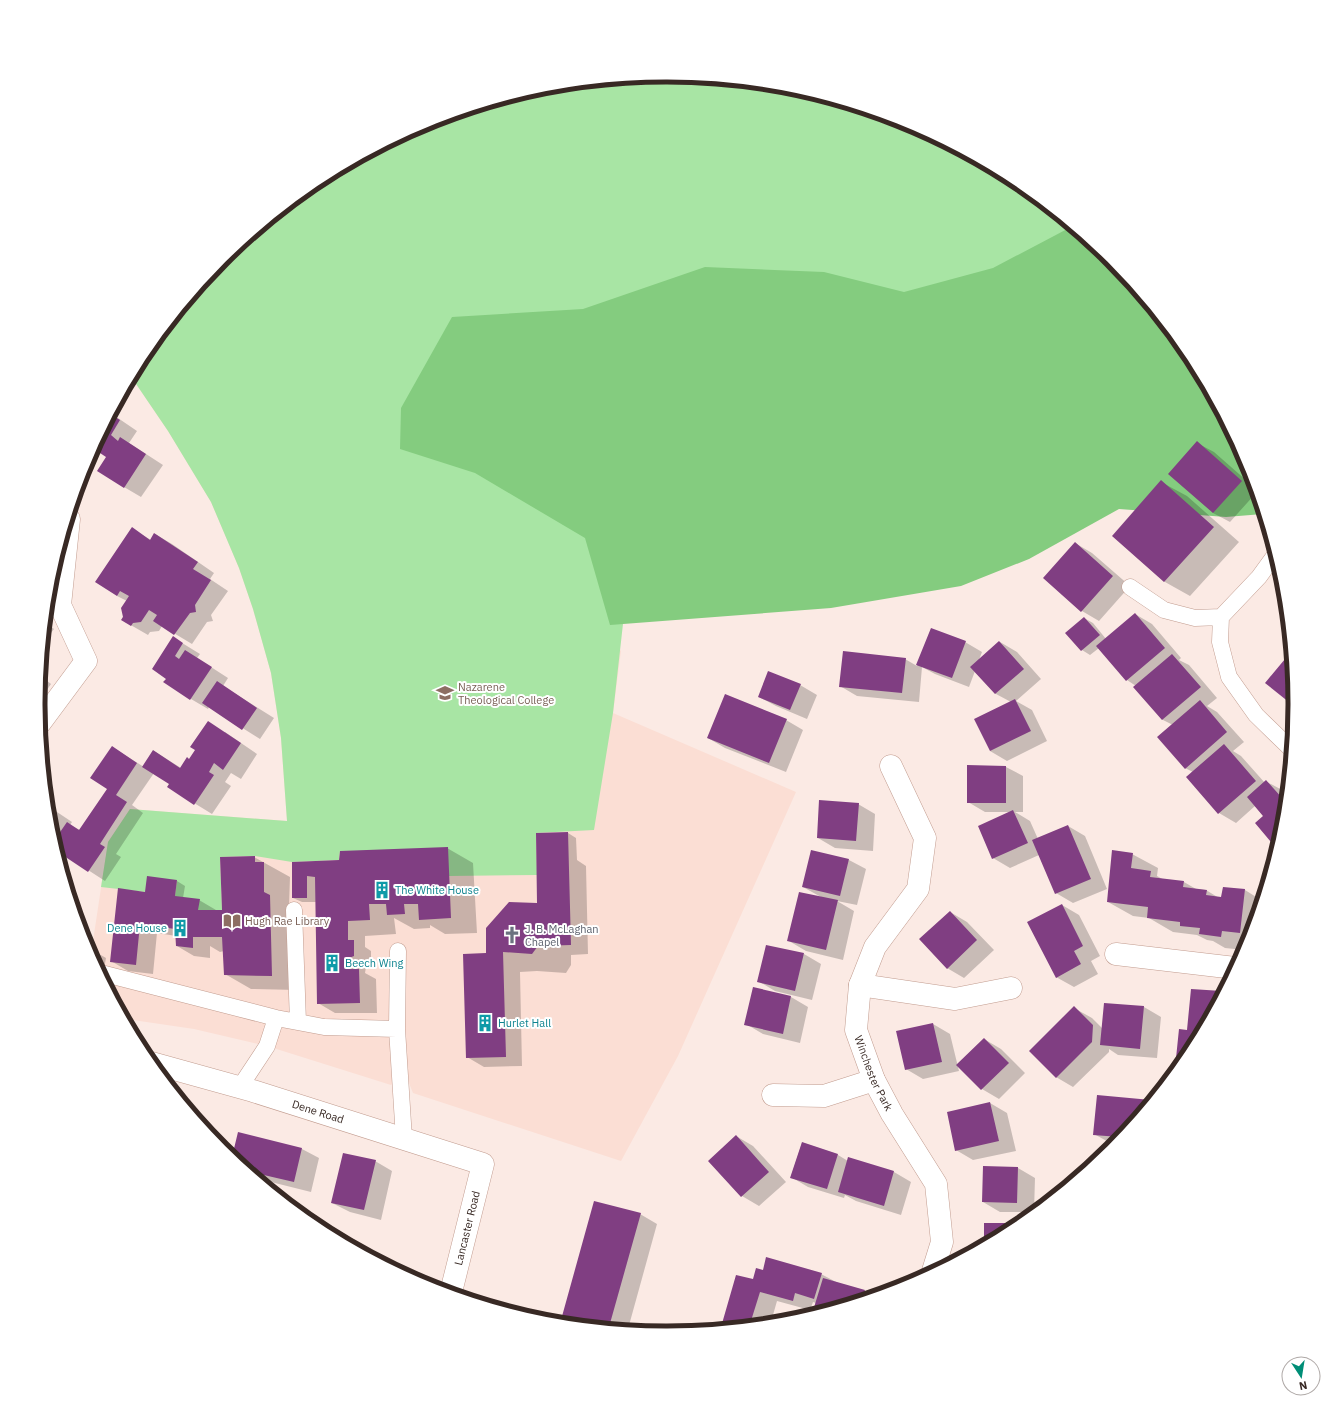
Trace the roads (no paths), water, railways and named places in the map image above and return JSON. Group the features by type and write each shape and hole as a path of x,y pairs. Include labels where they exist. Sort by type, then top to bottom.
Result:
{"street":[{"path":"45,716 86,661 60,605 67,540"},
{"name":"Winchester Park","path":"891,766 925,838 918,889 875,947 860,985 856,1030 874,1080 892,1114 936,1184 942,1242 935,1264"},
{"path":"1116,954 1229,967"},
{"path":"860,985 954,998 1010,988"},
{"name":"Dene Road","path":"162,1067 240,1087 483,1164"},
{"path":"773,1095 824,1096 874,1080"},
{"name":"Lancaster Road","path":"453,1288 483,1164"}],"lane":[{"path":"1271,561 1259,577 1221,617 1220,642 1229,677 1256,715 1287,744"},
{"path":"1130,587 1164,610 1195,618 1221,617"},
{"path":"294,910 298,1022"},
{"path":"398,951 397,1029 404,1139"},
{"path":"107,975 276,1018 324,1027 397,1029"},
{"path":"240,1087 267,1046 276,1018"}],"place":[{"name":"Nazarene Theological College","path":"445,693"},
{"name":"The White House","path":"382,890"},
{"name":"Hugh Rae Library","path":"232,921"},
{"name":"Dene House","path":"180,928"},
{"name":"J. B. McLaghan Chapel","path":"512,935"},
{"name":"Beech Wing","path":"332,963"},
{"name":"Hurlet Hall","path":"485,1023"}]}
